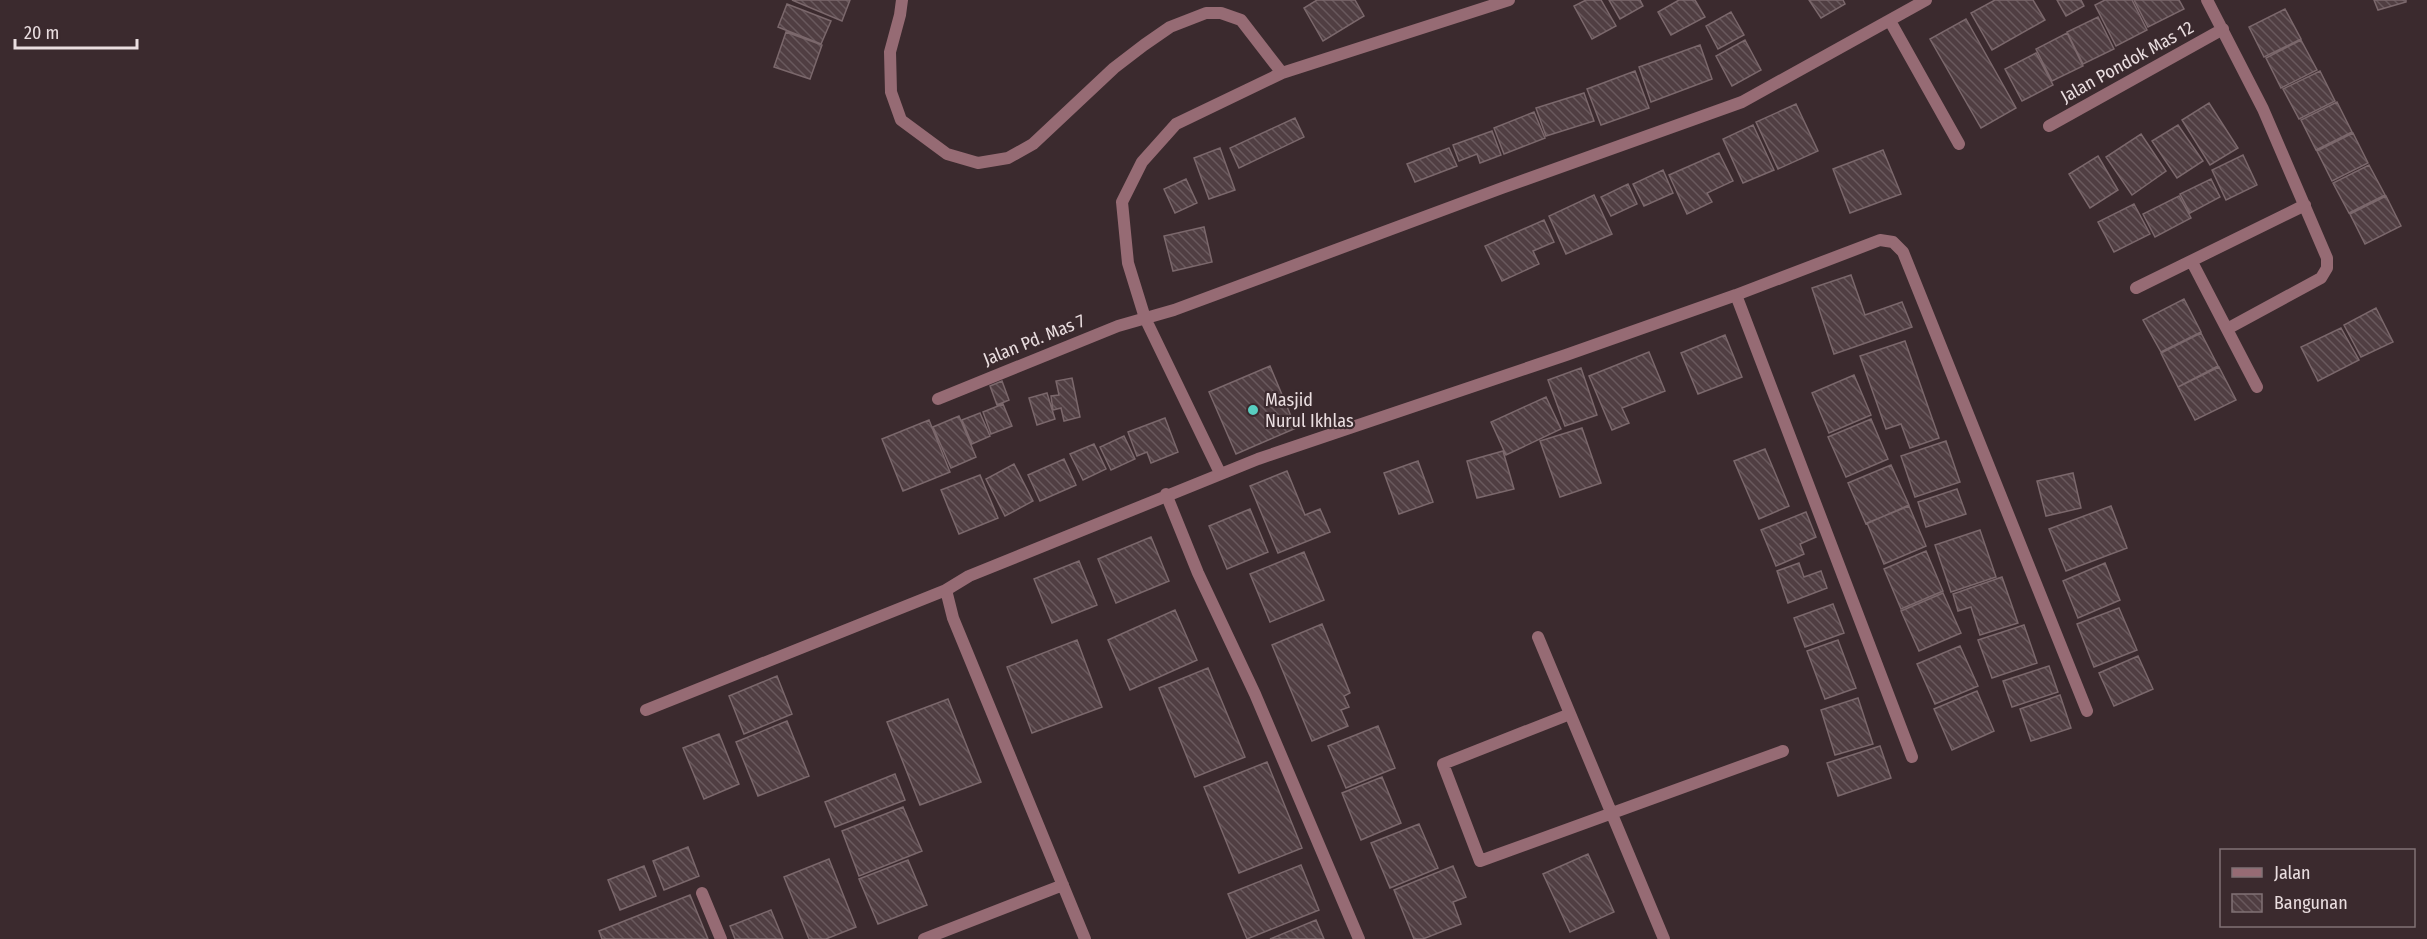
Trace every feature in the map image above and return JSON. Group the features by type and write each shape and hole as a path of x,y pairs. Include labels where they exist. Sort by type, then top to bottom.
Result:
{"street":[{"path":"902,0 890,52 891,92 901,120 948,154 978,163 1008,158 1033,144 1114,68 1144,45 1170,27 1206,13 1221,13 1241,20 1282,73"},
{"path":"1220,473 1145,318 1128,263 1122,202 1142,162 1176,124 1282,73 1490,3 1509,0"},
{"name":"Jalan Pd. Mas 7","path":"938,399 1118,326 1174,310 1742,102 1926,0"},
{"path":"2207,0 2263,109 2327,258 2327,268 2320,278 2227,329"},
{"path":"1890,21 1959,144"},
{"name":"Jalan Pondok Mas 12","path":"2049,126 2223,29"},
{"path":"2136,288 2305,205"},
{"path":"646,710 946,590 969,576 1220,473 1736,295 1887,239 1899,247 2087,711"},
{"path":"2192,262 2257,387"},
{"path":"1736,295 1912,757"},
{"path":"1166,494 1198,573 1256,694 1359,939"},
{"path":"946,590 953,618 1085,939"},
{"path":"1538,637 1664,939"},
{"path":"1570,714 1443,764 1480,861 1783,751"},
{"path":"924,939 1063,885"},
{"path":"702,893 721,939"}],"building":[{"path":"792,0 850,0 842,21"},
{"path":"1317,0 1355,0 1364,16 1323,41 1304,8"},
{"path":"1586,0 1601,0 1616,26 1592,39 1574,6"},
{"path":"1609,0 1640,0 1643,6 1620,19"},
{"path":"1679,0 1695,0 1705,17 1671,35 1658,12"},
{"path":"1809,0 1843,0 1845,4 1821,18"},
{"path":"1995,0 2033,0 2045,20 1992,50 1971,13"},
{"path":"2057,0 2081,0 2084,6 2066,16"},
{"path":"2105,0 2132,0 2147,30 2116,46 2095,5"},
{"path":"2134,0 2179,0 2184,9 2148,27"},
{"path":"2374,0 2406,0 2406,2 2378,10"},
{"path":"787,4 831,21 821,44 778,27"},
{"path":"2285,9 2301,39 2264,57 2249,27"},
{"path":"1731,12 1744,35 1718,49 1706,26"},
{"path":"2098,17 2114,49 2083,64 2067,32"},
{"path":"1966,19 2016,108 1981,128 1930,39"},
{"path":"786,32 822,45 810,79 774,67"},
{"path":"2067,33 2083,66 2052,81 2036,49"},
{"path":"1745,40 1761,70 1732,86 1716,56"},
{"path":"2301,40 2317,70 2281,88 2266,58"},
{"path":"1700,45 1712,79 1651,102 1639,67"},
{"path":"2036,53 2053,85 2022,101 2005,69"},
{"path":"1635,71 1649,108 1601,125 1587,89"},
{"path":"2320,71 2335,101 2299,119 2283,89"},
{"path":"1584,93 1594,121 1546,136 1536,108"},
{"path":"2337,102 2352,132 2316,150 2301,120"},
{"path":"2209,103 2238,148 2210,165 2182,120"},
{"path":"1796,104 1818,151 1778,169 1756,122"},
{"path":"1534,112 1545,138 1504,154 1494,128"},
{"path":"1295,118 1304,137 1239,168 1230,148"},
{"path":"1753,125 1774,170 1743,183 1723,139"},
{"path":"2178,125 2203,161 2177,178 2152,141"},
{"path":"1492,131 1501,155 1480,163 1477,154 1459,161 1453,145"},
{"path":"2353,133 2368,163 2332,181 2317,151"},
{"path":"2141,134 2166,171 2132,195 2106,157"},
{"path":"1220,148 1235,190 1209,199 1194,158"},
{"path":"1449,148 1457,166 1415,182 1407,164"},
{"path":"1883,150 1901,194 1850,213 1833,169"},
{"path":"1719,153 1733,181 1707,193 1712,202 1687,214 1669,175"},
{"path":"2243,155 2257,185 2226,200 2212,170"},
{"path":"2098,156 2118,190 2090,208 2069,174"},
{"path":"2369,165 2385,195 2349,213 2333,183"},
{"path":"1663,170 1673,193 1644,206 1633,184"},
{"path":"1186,179 1197,203 1175,213 1164,189"},
{"path":"2211,179 2220,197 2190,213 2180,194"},
{"path":"1628,184 1637,204 1611,216 1601,197"},
{"path":"1594,195 1612,234 1566,254 1549,216"},
{"path":"2179,196 2191,218 2155,237 2143,214"},
{"path":"2386,196 2401,226 2365,244 2350,214"},
{"path":"2134,204 2150,234 2114,252 2098,222"},
{"path":"1544,220 1554,242 1533,251 1539,264 1502,281 1485,246"},
{"path":"1204,227 1212,262 1173,271 1164,236"},
{"path":"1851,275 1865,315 1902,302 1912,327 1834,354 1812,288"},
{"path":"2184,299 2201,332 2161,352 2143,320"},
{"path":"2376,308 2393,342 2361,357 2344,325"},
{"path":"2341,328 2359,360 2318,381 2301,347"},
{"path":"2201,333 2218,366 2178,387 2161,353"},
{"path":"1725,335 1742,377 1698,394 1681,353"},
{"path":"1905,341 1939,438 1910,448 1901,424 1886,429 1860,356"},
{"path":"1649,352 1665,391 1622,408 1629,423 1612,430 1589,376"},
{"name":"Masjid Nurul Ikhlas","path":"1270,366 1296,428 1236,454 1209,392"},
{"path":"2219,367 2236,400 2195,420 2178,387"},
{"path":"1581,368 1597,415 1565,426 1548,380"},
{"path":"1854,375 1871,415 1829,433 1812,393"},
{"path":"1072,378 1080,417 1064,421 1061,408 1053,410 1051,396 1059,395 1056,381"},
{"path":"1002,381 1009,400 997,405 990,386"},
{"path":"1047,393 1055,419 1037,425 1029,398"},
{"path":"1546,397 1561,429 1506,455 1491,422"},
{"path":"1003,404 1012,426 991,434 983,412"},
{"path":"980,413 990,436 972,444 962,420"},
{"path":"959,416 976,457 951,468 933,427"},
{"path":"1165,418 1178,452 1151,463 1147,452 1137,456 1128,432"},
{"path":"1871,419 1888,459 1846,477 1828,437"},
{"path":"929,420 950,472 903,491 882,439"},
{"path":"1582,428 1601,483 1560,497 1540,441"},
{"path":"1124,436 1135,459 1111,470 1100,447"},
{"path":"1946,441 1960,482 1915,497 1901,456"},
{"path":"1094,444 1106,469 1083,480 1070,454"},
{"path":"1765,449 1789,506 1759,519 1734,461"},
{"path":"1503,451 1514,489 1477,498 1467,461"},
{"path":"1064,459 1076,485 1040,501 1028,475"},
{"path":"1418,461 1433,502 1399,514 1384,473"},
{"path":"1014,464 1033,501 1005,516 986,479"},
{"path":"1891,465 1909,505 1866,524 1848,483"},
{"path":"1287,471 1305,515 1320,509 1330,532 1278,553 1250,486"},
{"path":"2073,473 2081,508 2046,516 2037,481"},
{"path":"980,475 998,518 959,534 941,490"},
{"path":"1957,489 1966,514 1926,527 1918,502"},
{"path":"1909,506 1926,546 1884,564 1867,523"},
{"path":"2111,506 2127,548 2066,571 2049,529"},
{"path":"1250,509 1268,552 1227,569 1209,526"},
{"path":"1806,512 1816,537 1800,544 1804,554 1776,566 1761,530"},
{"path":"1980,530 1996,577 1951,592 1935,545"},
{"path":"1151,537 1169,581 1116,603 1098,559"},
{"path":"1926,551 1943,591 1901,609 1884,569"},
{"path":"1304,552 1324,600 1270,622 1250,574"},
{"path":"1079,561 1097,605 1052,623 1034,579"},
{"path":"1799,563 1804,577 1821,571 1827,588 1788,603 1777,571"},
{"path":"2105,563 2120,600 2078,618 2063,581"},
{"path":"2002,577 2018,623 1980,635 1971,607 1958,611 1953,594"},
{"path":"1943,593 1961,633 1919,651 1901,611"},
{"path":"1833,604 1844,633 1805,647 1794,618"},
{"path":"2119,608 2137,650 2094,667 2077,624"},
{"path":"1175,610 1197,660 1130,690 1108,640"},
{"path":"1322,624 1350,693 1344,696 1349,707 1341,710 1348,726 1312,741 1272,645"},
{"path":"2024,625 2037,663 1992,678 1978,640"},
{"path":"1077,640 1102,707 1032,733 1007,667"},
{"path":"1838,640 1856,688 1825,699 1807,651"},
{"path":"1960,646 1978,686 1935,704 1917,664"},
{"path":"2138,656 2153,689 2114,706 2099,673"},
{"path":"2049,666 2058,692 2012,707 2003,681"},
{"path":"1208,668 1245,757 1195,777 1159,688"},
{"path":"777,676 792,714 744,734 729,696"},
{"path":"1977,691 1994,731 1952,750 1934,709"},
{"path":"2060,695 2071,728 2031,741 2020,709"},
{"path":"1858,698 1873,744 1835,755 1821,710"},
{"path":"948,699 981,782 920,805 887,722"},
{"path":"787,721 809,776 758,796 736,742"},
{"path":"1378,726 1395,768 1346,788 1328,746"},
{"path":"719,734 739,784 704,799 683,748"},
{"path":"1880,746 1891,778 1838,796 1827,763"},
{"path":"1267,762 1302,848 1239,873 1204,787"},
{"path":"895,774 905,800 835,827 825,802"},
{"path":"1382,777 1401,823 1361,840 1342,793"},
{"path":"903,807 922,851 859,876 842,831"},
{"path":"1419,824 1438,868 1390,888 1371,843"},
{"path":"688,847 699,876 664,890 653,861"},
{"path":"1588,854 1614,912 1570,932 1543,874"},
{"path":"829,859 856,927 826,939 809,939 784,877"},
{"path":"908,860 927,905 878,924 859,879"},
{"path":"1301,865 1319,910 1247,939 1228,894"},
{"path":"644,866 656,896 620,910 608,880"},
{"path":"1453,866 1466,897 1453,902 1461,924 1423,939 1414,939 1394,890"},
{"path":"690,895 708,939 602,939 599,931"},
{"path":"771,910 783,939 735,939 730,926"},
{"path":"1316,920 1324,939 1270,939"}],"place":[{"name":"Masjid Nurul Ikhlas","path":"1253,410"}]}
